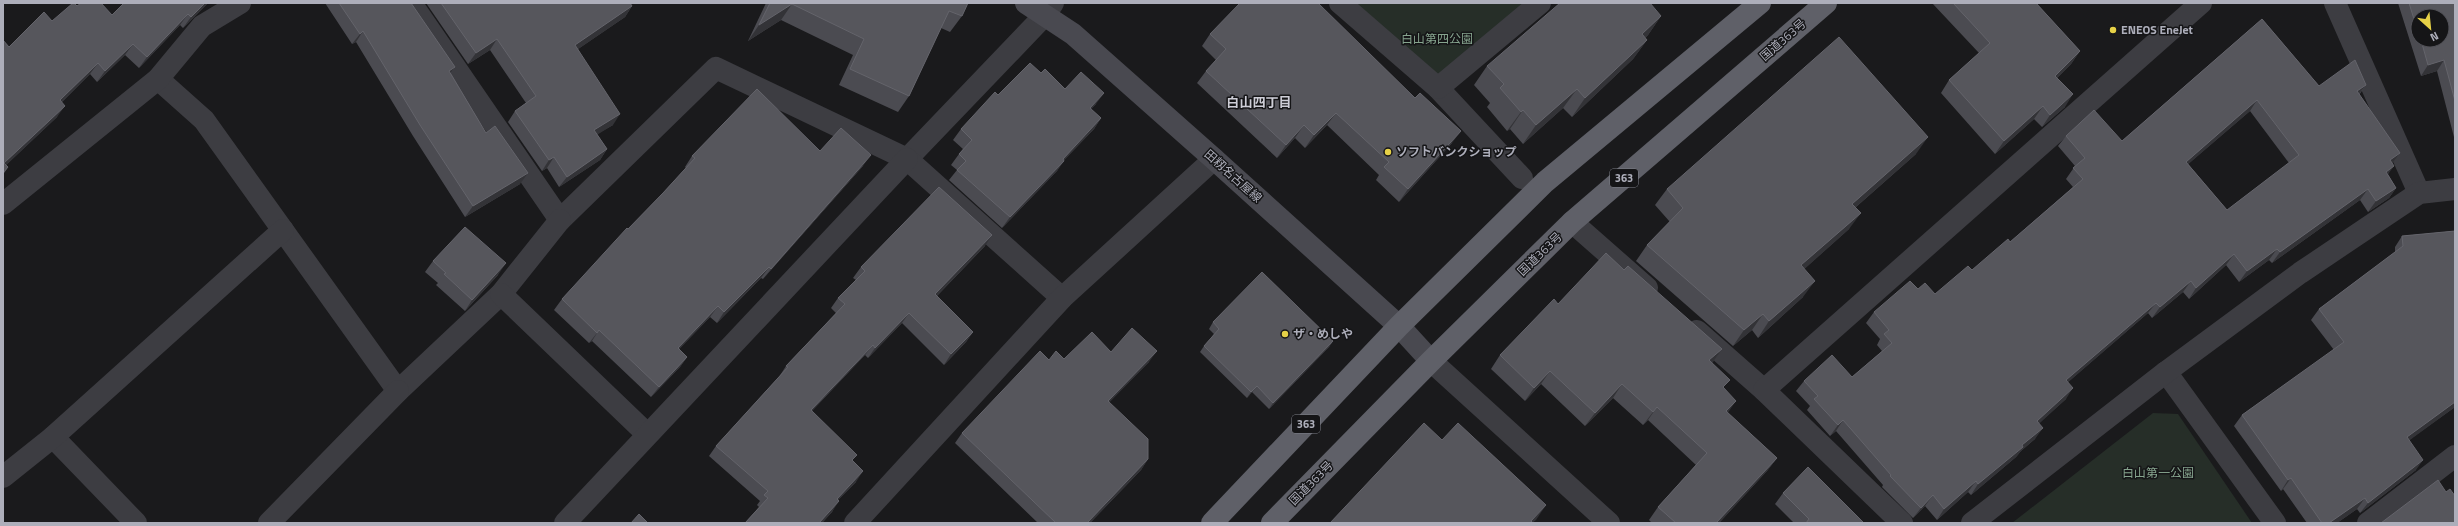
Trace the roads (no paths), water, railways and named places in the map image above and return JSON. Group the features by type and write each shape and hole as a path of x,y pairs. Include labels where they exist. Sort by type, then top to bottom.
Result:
{"highway":[{"name":"363","path":"1212,523 1399,326 1545,182 1760,3"},
{"name":"国道363号","path":"1272,523 1430,361 1572,222 1826,3"}],"main road":[{"name":"田籾名古屋線","path":"1026,3 1049,9 1072,34 1214,159 1399,326 1430,361"}],"street":[{"path":"3,204 158,79 202,26 240,3"},
{"path":"411,3 560,220"},
{"path":"1340,3 1438,88 1522,178"},
{"path":"1438,88 1540,3"},
{"path":"1764,390 2201,3"},
{"path":"2335,3 2420,193"},
{"path":"565,523 647,434 1049,9"},
{"path":"269,523 398,391 501,294 560,220 716,68 907,158 1062,298"},
{"path":"158,79 204,120 398,391"},
{"path":"855,523 1062,298 1214,159"},
{"path":"1972,523 2166,372 2300,273 2420,193 2455,189"},
{"path":"1572,222 1662,301"},
{"path":"3,477 53,437 283,230"},
{"path":"501,294 647,434"},
{"path":"1680,316 1764,390 1902,523"},
{"path":"1430,361 1604,521"},
{"path":"2166,372 2276,523"},
{"path":"53,437 136,523"},
{"path":"2368,523 2455,456"}],"place":[{"name":"ENEOS EneJet","path":"2113,30"},
{"name":"ソフトバンクショップ","path":"1388,152"},
{"name":"ザ・めしや","path":"1285,334"}],"district":[{"name":"白山四丁目","path":"1259,102"}],"park label":[{"name":"白山第四公園","path":"1437,39"},
{"name":"白山第一公園","path":"2158,473"}]}
